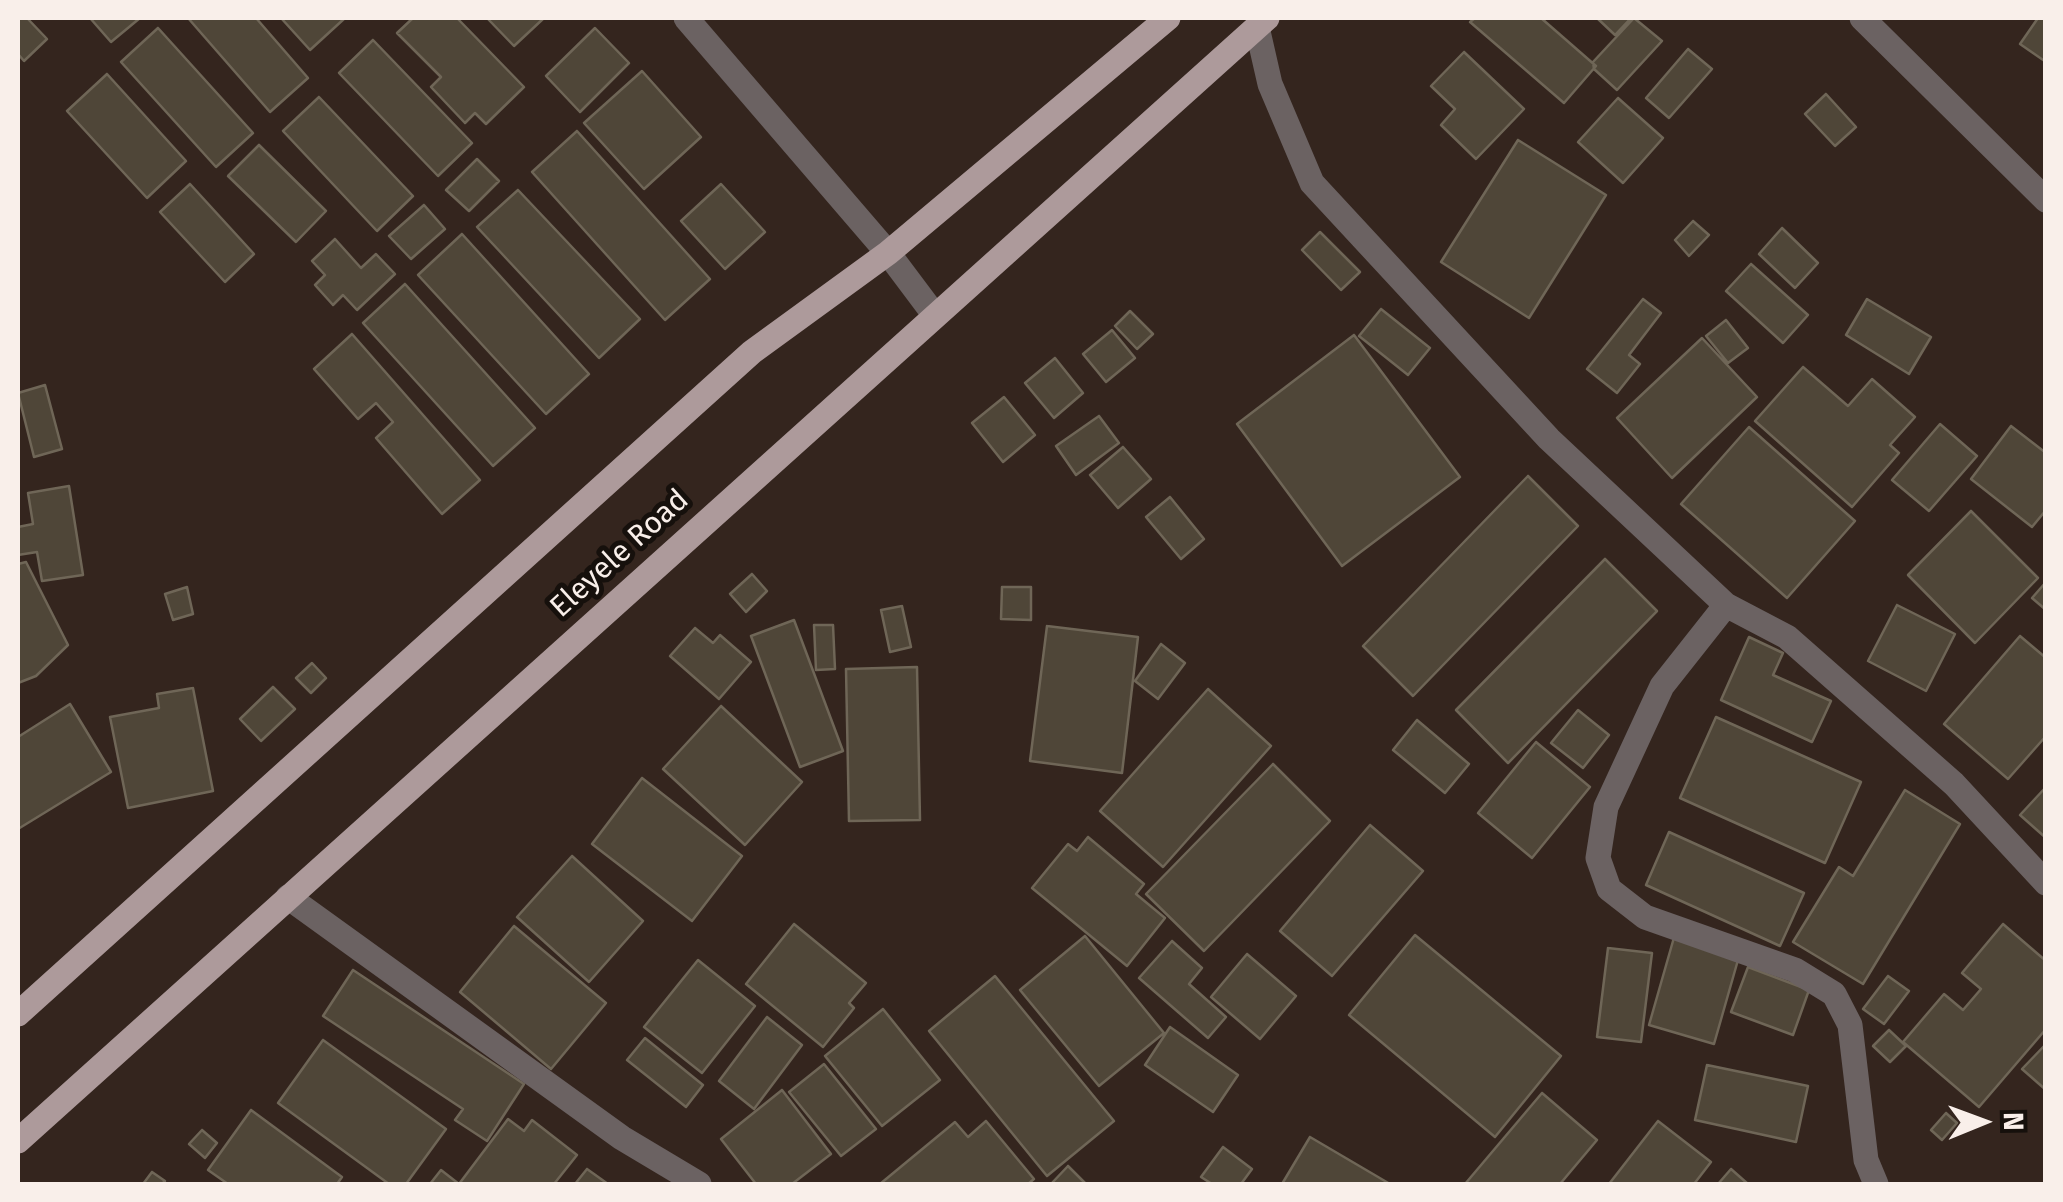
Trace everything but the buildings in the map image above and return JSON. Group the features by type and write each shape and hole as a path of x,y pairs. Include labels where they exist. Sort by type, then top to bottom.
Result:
{"main road":[{"name":"Eleyele Road","path":"18,1014 752,352 888,252 1168,18"},
{"name":"Eleyele Road","path":"18,1141 1262,22"}],"street":[{"path":"686,18 888,252 934,314"},
{"path":"1862,18 2046,200"},
{"path":"1262,22 1270,84 1312,183 1549,439 1726,605 1786,638 1954,784 2046,882"},
{"path":"1726,605 1662,686 1606,807 1598,858 1608,889 1645,917 1795,970 1834,994 1850,1025 1866,1160 1876,1184"},
{"path":"288,897 606,1127 699,1184"}]}
